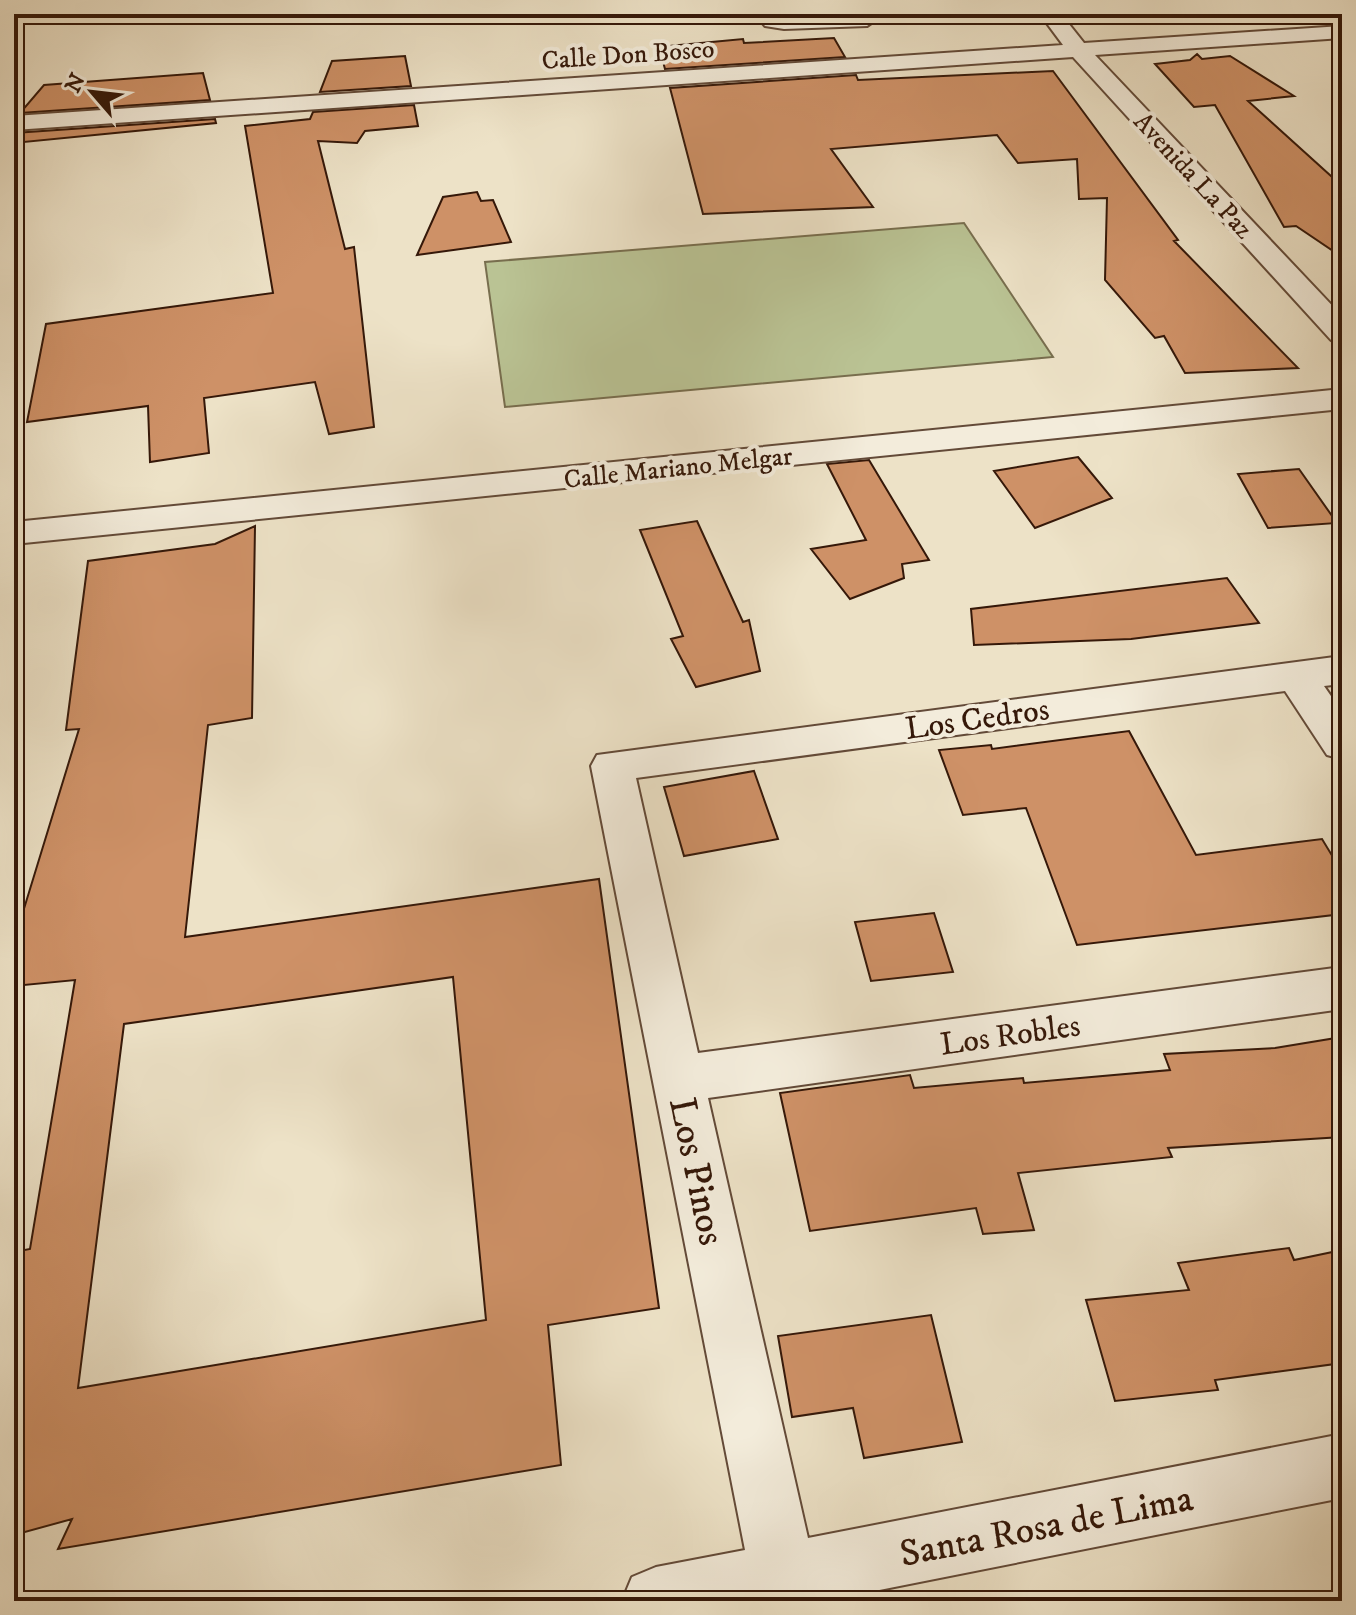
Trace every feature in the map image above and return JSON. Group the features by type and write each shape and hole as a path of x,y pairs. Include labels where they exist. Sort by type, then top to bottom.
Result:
{"street":[{"path":"519,14 532,17 607,14"},
{"path":"765,14 772,22 784,23 867,20 874,14"},
{"name":"Avenida La Paz","path":"1050,14 1080,52 1342,334"},
{"name":"Calle Don Bosco","path":"14,123 1342,32"},
{"name":"Calle Mariano Melgar","path":"14,533 1342,399"},
{"name":"Los Cedros","path":"612,766 1342,670"},
{"path":"1296,676 1342,744"},
{"name":"Los Pinos","path":"612,766 783,1576"},
{"name":"Los Robles","path":"679,1079 1342,988"},
{"name":"Santa Rosa de Lima","path":"656,1601 1342,1466"}],"green space":[{"path":"964,223 1053,357 505,407 485,262"}],"building":[{"path":"834,38 845,57 665,69 659,47 743,39 744,43"},
{"path":"1197,54 1202,59 1230,56 1294,96 1248,101 1342,186 1342,257 1296,226 1284,227 1215,105 1194,107 1155,64 1190,60"},
{"path":"405,56 411,86 320,92 332,61"},
{"path":"1053,71 1178,240 1174,241 1298,368 1185,373 1164,336 1155,338 1105,280 1107,198 1079,199 1077,159 1018,163 997,135 831,149 873,207 703,214 670,88 856,75 858,80"},
{"path":"203,73 210,100 20,113 44,85"},
{"path":"414,105 418,126 365,131 357,143 318,141 345,249 354,247 374,427 329,434 315,382 204,398 209,453 150,462 148,406 27,422 46,324 273,293 245,126 310,119 313,112"},
{"path":"215,119 216,123 14,143 14,133"},
{"path":"477,192 481,201 493,200 511,242 417,255 443,197"},
{"path":"1078,457 1112,498 1035,528 994,471"},
{"path":"869,460 929,560 902,564 904,578 850,599 811,549 866,540 827,464"},
{"path":"1299,469 1337,523 1268,528 1238,474"},
{"path":"697,521 743,622 749,620 760,671 696,687 671,639 683,636 640,530"},
{"path":"255,526 252,718 208,725 185,937 599,879 659,1308 548,1325 561,1465 58,1549 72,1519 14,1535 14,1252 30,1249 75,980 14,986 14,926 19,925 79,729 66,730 88,561 215,544","holes":["453,977 486,1320 78,1388 124,1024"]},
{"path":"1227,578 1259,623 1131,639 974,645 971,609"},
{"path":"1129,731 1196,855 1322,839 1342,872 1342,914 1077,945 1026,808 963,815 939,750 991,745 992,749"},
{"path":"754,771 778,839 684,856 664,787"},
{"path":"934,913 953,972 871,981 855,922"},
{"path":"1342,1037 1342,1137 1168,1148 1172,1157 1018,1173 1034,1230 983,1234 976,1208 810,1231 780,1093 910,1075 914,1088 1023,1078 1024,1083 1170,1070 1164,1054 1275,1048"},
{"path":"1289,1248 1294,1260 1342,1250 1342,1363 1215,1380 1218,1390 1115,1401 1086,1300 1189,1290 1178,1263"},
{"path":"931,1315 962,1442 864,1458 853,1408 792,1417 778,1336"}]}
